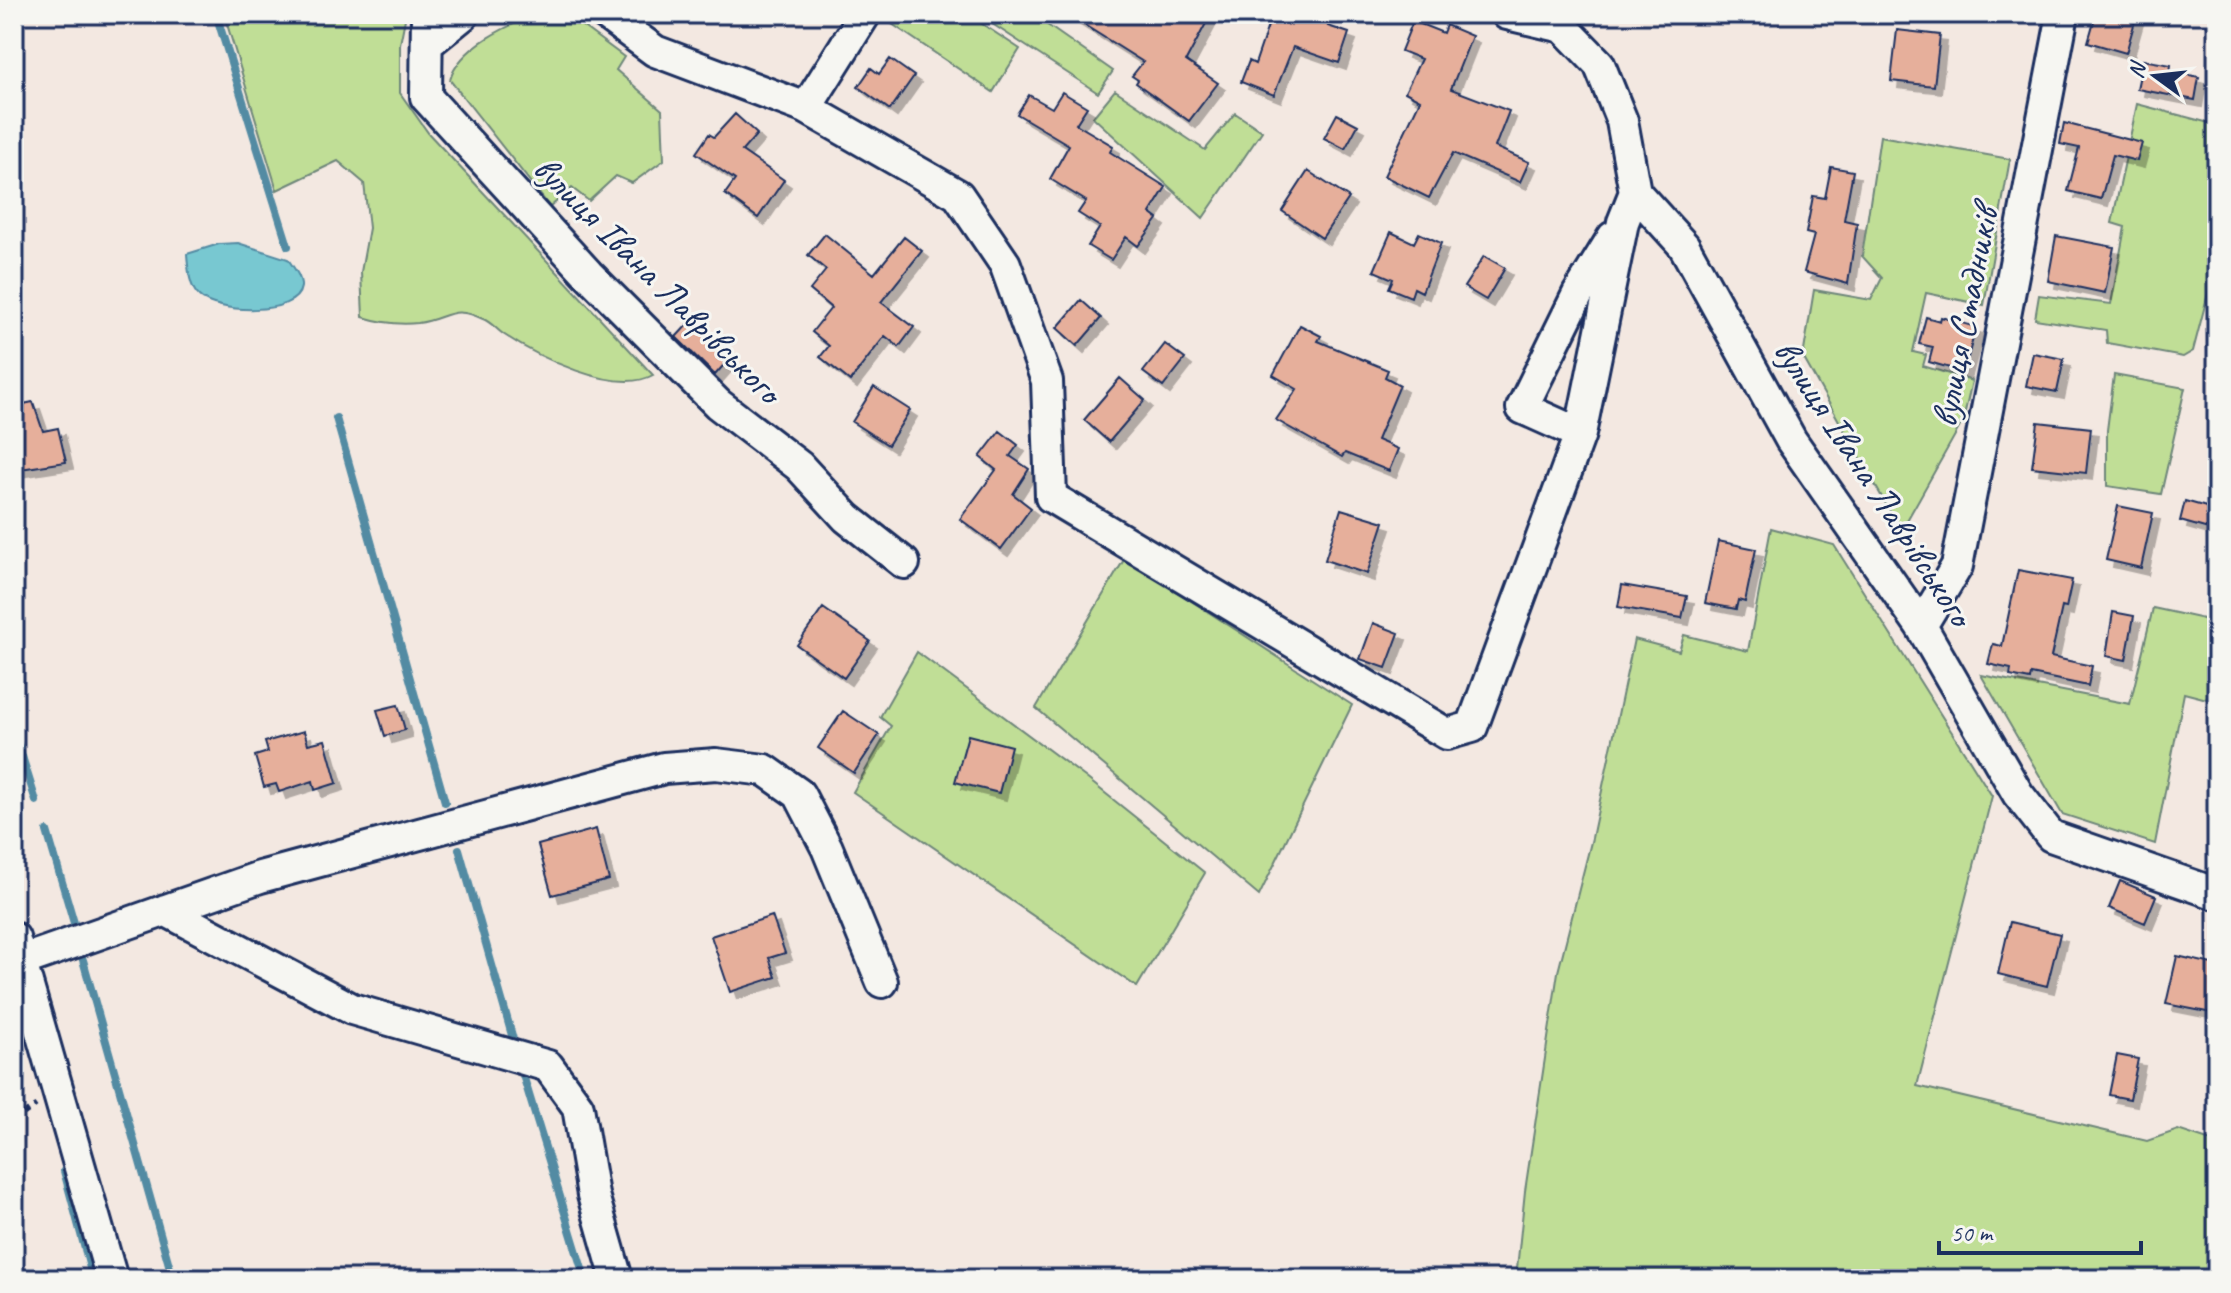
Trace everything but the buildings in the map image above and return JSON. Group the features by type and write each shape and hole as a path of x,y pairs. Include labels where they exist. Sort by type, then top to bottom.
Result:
{"street":[{"path":"427,29 464,14"},
{"path":"605,14 655,51 806,108 958,195 1005,264 1047,381 1051,497 1447,734 1472,727 1580,434 1623,222"},
{"path":"806,108 865,14"},
{"path":"1507,14 1563,27 1599,64 1622,121 1635,192 1623,222 1578,294 1522,408 1580,434"},
{"name":"вулиця Стадників","path":"1921,626 1957,566 2063,14"},
{"name":"вулиця Івана Лаврівського","path":"427,29 426,97 588,274 718,404 799,466 847,518 904,563"},
{"name":"вулиця Івана Лаврівського","path":"1635,192 1684,246 1791,440 1921,626 2018,794 2051,836 2217,894"},
{"path":"112,1279 17,949 165,910 260,877 664,768 716,764 765,770 799,794 827,848 882,982"},
{"path":"165,910 352,1009 548,1066 578,1107 593,1195 617,1279"}],"path":[{"path":"2208,1279 2217,1248"}],"green space":[{"path":"224,14 406,14 400,44 400,93 429,134 653,375 619,381 576,371 517,343 486,320 464,313 411,324 363,317 361,272 369,228 364,183 338,161 277,190"},
{"path":"540,14 566,14 624,57 616,70 662,110 664,160 632,183 616,176 589,201 572,188 550,207 450,80 455,68 474,47 514,24"},
{"path":"890,14 967,14 1020,49 993,92 886,20"},
{"path":"977,14 1047,14 1043,22 1113,71 1098,93"},
{"path":"1115,90 1205,150 1235,113 1262,131 1203,218 1093,117"},
{"path":"2137,104 2217,125 2217,259 2193,351 2183,357 2107,343 2106,330 2035,319 2039,295 2111,304 2125,227 2112,223"},
{"path":"1880,136 2010,159 1984,305 1926,293 1913,352 1926,355 1923,366 1972,381 1963,421 1901,531 1803,357 1814,290 1871,300 1882,278 1862,256"},
{"path":"2114,375 2185,388 2161,494 2107,486 2107,430"},
{"path":"1771,528 1834,545 1992,796 1917,1086 2147,1141 2178,1130 2217,1143 2217,1279 1516,1279 1525,1191 1558,972 1592,838 1634,639 1679,651 1684,635 1748,651"},
{"path":"1125,558 1352,705 1259,896 1036,708"},
{"path":"2153,608 2217,622 2217,650 2207,699 2184,693 2155,844 2062,814 1981,675 2130,704"},
{"path":"917,652 1085,777 1205,873 1137,987 853,792 891,726 880,717"}],"water":[{"path":"238,243 288,259 301,283 296,297 271,308 237,309 208,302 199,296 191,282 187,254 219,244"}],"waterway":[{"path":"216,14 288,246"},
{"path":"336,418 445,802"},
{"path":"14,731 36,801"},
{"path":"47,831 74,923"},
{"path":"459,849 515,1046"},
{"path":"83,960 173,1279"},
{"path":"523,1075 585,1279"},
{"path":"64,1171 93,1279"}]}
